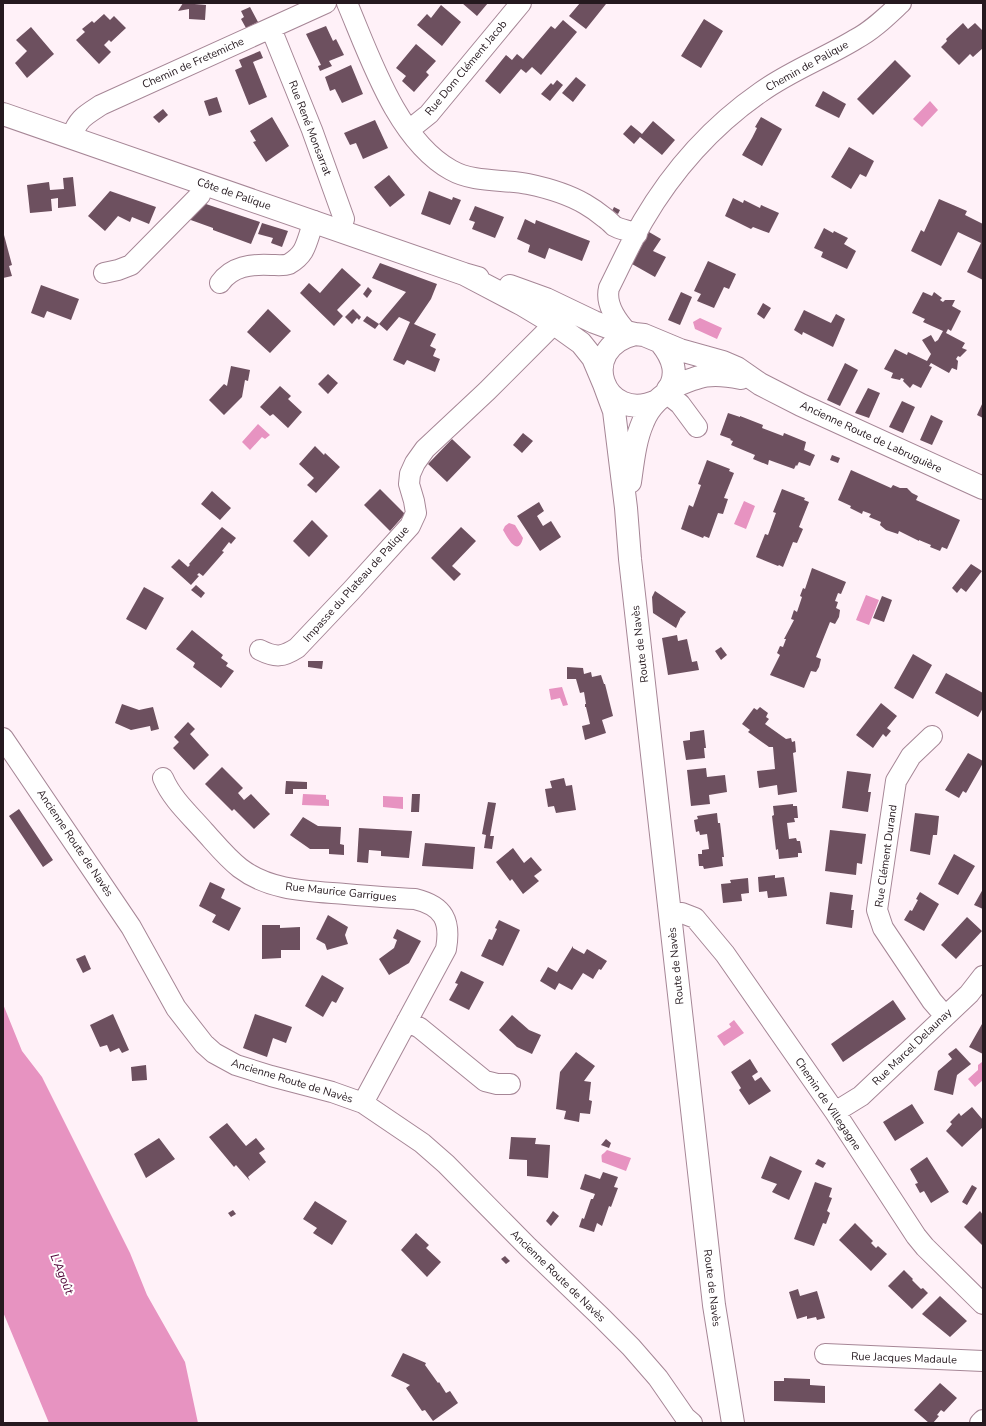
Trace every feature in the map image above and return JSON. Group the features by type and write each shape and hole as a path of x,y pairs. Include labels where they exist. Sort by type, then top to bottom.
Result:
{"main road":[{"name":"Côte de Palique","path":"3,114 74,130 204,184 314,221 342,224 464,274"},
{"path":"464,274 553,323 581,343 593,358 614,411 626,508"},
{"path":"464,274 509,285 546,299 594,322 613,329 654,338 669,352 673,364 673,377 664,394 646,416 640,432 633,457 626,508"},
{"path":"631,333 615,342 607,351 603,361 602,373 604,384 610,393 617,400 627,405 648,405 664,394 697,377 709,374 721,374 760,384"},
{"path":"661,343 737,368 760,384"},
{"name":"Ancienne Route de Labruguière","path":"760,384 816,412 983,488"},
{"name":"Route de Navès","path":"626,508 631,566 671,914 694,1135 714,1305 733,1423"}],"street":[{"name":"Chemin de Fretemiche","path":"74,130 87,114 112,100 326,3"},
{"path":"347,3 388,97 409,130 424,149 438,161 452,170 467,176 528,184 563,195 584,204 616,227 629,230 637,234"},
{"name":"Rue Dom Clément Jacob","path":"409,130 429,114 521,3"},
{"name":"Chemin de Palique","path":"631,333 616,318 608,293 643,221 679,168 708,136 760,92 779,80 857,39 874,27 901,3"},
{"name":"Rue René Monsarrat","path":"265,31 270,32 274,36 312,130 342,224"},
{"path":"104,273 131,265 200,195 204,184"},
{"path":"220,283 225,276 233,270 242,267 260,264 289,264 303,250 314,221"},
{"name":"Impasse du Plateau de Palique","path":"260,650 270,655 279,656 297,648 394,544 410,526 416,513 409,484 410,474 415,463 425,449 487,391 548,330 553,323"},
{"path":"664,394 680,404 697,427"},
{"name":"Rue Clément Durand","path":"932,736 911,756 896,781 877,910 883,928 932,1001 945,1016"},
{"name":"Ancienne Route de Navès","path":"3,738 132,928 176,1008 196,1036 214,1053 236,1065 332,1092 363,1103 422,1143 446,1164 528,1247 602,1317 631,1347 658,1378 685,1416 692,1423"},
{"name":"Rue Maurice Garrigues","path":"163,778 174,799 229,858 240,868 255,877 287,888 306,891 415,899 434,906 442,913 446,923 448,935 446,949 363,1103"},
{"name":"Chemin de Villegagne","path":"671,914 688,914 710,935 725,954 836,1112 916,1236 925,1247 983,1304"},
{"name":"Rue Marcel Delaunay","path":"836,1112 861,1096 969,994 983,976"},
{"path":"407,1021 420,1028 485,1081 497,1084 510,1084"},
{"name":"Rue Jacques Madaule","path":"825,1354 983,1361"},
{"path":"980,1423 983,1420"}],"water":[{"path":"930,101 938,110 922,127 913,119"},
{"path":"700,318 722,328 717,339 695,329 693,322"},
{"path":"258,424 270,435 265,439 262,437 250,450 242,442"},
{"path":"744,501 755,506 746,529 734,524"},
{"path":"509,523 515,525 523,538 521,544 518,546 513,544 503,530"},
{"path":"866,595 879,600 869,625 856,620"},
{"path":"562,687 568,705 563,706 560,698 551,700 549,689"},
{"path":"303,794 326,795 326,799 329,800 329,806 302,805"},
{"path":"383,796 403,797 403,809 383,807"},
{"name":"L'Agoût","path":"3,1004 22,1051 42,1077 130,1253 147,1295 185,1362 198,1423 49,1423 3,1312"},
{"path":"734,1020 744,1033 724,1046 717,1036 731,1027 729,1024"},
{"path":"982,1062 983,1080 975,1087 968,1079 978,1070 978,1065"},
{"path":"607,1150 631,1158 626,1171 602,1162 602,1155"}],"building":[{"path":"183,3 206,5 205,20 189,19 189,9 178,11"},
{"path":"462,3 488,3 477,16"},
{"path":"580,3 606,4 586,29 569,16"},
{"path":"441,5 461,22 442,46 417,25 427,14 431,18"},
{"path":"250,7 258,22 246,28 241,19 244,17 241,11"},
{"path":"104,14 110,20 114,16 126,28 111,42 109,40 104,45 111,52 99,64 76,40 85,32 82,29 92,21 94,23"},
{"path":"704,19 723,31 701,68 681,56"},
{"path":"563,20 577,32 541,75 532,67 526,73 521,69 500,94 485,81 506,55 512,60 517,54 523,59 551,26 555,29"},
{"path":"963,23 968,29 975,23 983,31 983,48 973,57 970,54 959,65 941,47 947,41 946,39"},
{"path":"326,26 333,41 336,39 344,55 329,61 332,66 320,71 318,66 321,65 306,34"},
{"path":"31,27 54,54 27,78 15,63 27,51 16,40"},
{"path":"416,44 436,61 426,72 429,75 414,92 402,81 406,76 396,68"},
{"path":"260,51 263,58 253,62 267,97 249,105 235,70 242,67 239,60"},
{"path":"895,60 911,76 873,115 857,99"},
{"path":"351,65 363,94 342,103 335,89 330,91 325,77"},
{"path":"576,77 586,85 573,102 562,93"},
{"path":"557,80 563,85 550,101 541,94 551,83 553,85"},
{"path":"823,91 846,104 839,118 815,106"},
{"path":"217,97 222,112 209,116 204,101"},
{"path":"163,109 168,115 159,123 153,117"},
{"path":"272,117 289,146 266,162 253,142 256,141 250,131"},
{"path":"761,117 782,129 762,166 742,155 757,128 755,127"},
{"path":"375,120 388,148 363,159 356,143 350,145 344,133"},
{"path":"653,121 675,140 662,155 640,137 634,144 623,134 631,125 642,134"},
{"path":"849,147 874,161 866,177 860,174 851,189 831,177"},
{"path":"389,175 405,195 390,207 374,187"},
{"path":"73,177 76,206 58,208 58,198 51,199 52,211 30,213 27,185 49,182 50,190 64,189 63,178"},
{"path":"110,191 156,207 149,224 132,217 130,222 118,216 105,231 88,216"},
{"path":"429,191 452,200 453,197 461,200 450,225 421,214"},
{"path":"733,198 743,203 744,200 760,208 761,205 779,213 769,233 753,227 751,229 725,216"},
{"path":"939,199 967,211 965,215 983,224 983,280 967,272 981,243 958,232 941,266 911,251 921,230 924,232"},
{"path":"203,203 260,222 251,244 188,219"},
{"path":"475,206 504,217 495,238 472,229 475,222 469,220"},
{"path":"614,207 620,210 618,214 612,211"},
{"path":"525,219 535,224 536,220 590,241 582,261 549,248 545,259 528,252 530,245 517,239"},
{"path":"262,223 288,231 282,247 271,243 273,238 258,234"},
{"path":"824,228 848,238 844,244 856,251 847,269 821,257 823,252 814,248"},
{"path":"649,232 661,239 653,251 666,257 655,277 632,264"},
{"path":"3,235 12,265 9,266 12,276 3,278"},
{"path":"708,261 736,274 729,289 724,287 714,308 697,301 701,294 694,291"},
{"path":"380,263 437,284 431,299 414,324 436,334 430,346 436,349 433,356 440,359 435,372 407,360 404,365 393,360 410,322 399,317 387,331 379,324 406,292 372,278"},
{"path":"342,268 361,285 337,310 343,316 334,326 300,293 309,283 320,293"},
{"path":"41,285 79,299 71,320 47,311 44,318 31,313"},
{"path":"368,287 372,291 367,298 363,294"},
{"path":"681,292 692,297 680,325 668,320"},
{"path":"923,292 932,296 934,292 942,298 940,300 943,302 945,300 955,300 952,306 961,311 951,331 948,329 946,333 965,343 962,348 967,350 956,359 958,361 957,370 952,368 949,373 931,363 929,366 932,367 921,388 913,384 910,388 903,381 904,379 901,378 900,380 891,378 893,373 884,369 895,349 907,355 908,352 927,361 931,354 922,340 931,335 935,342 938,340 943,331 923,322 925,319 912,313"},
{"path":"763,303 771,308 764,319 757,314"},
{"path":"268,309 291,331 270,353 247,332"},
{"path":"353,309 361,317 359,320 357,318 352,324 345,317"},
{"path":"804,310 831,323 836,314 845,319 833,347 803,332 802,335 794,330"},
{"path":"367,316 379,324 375,329 363,321"},
{"path":"845,363 858,370 840,406 827,400"},
{"path":"231,366 250,370 248,381 245,380 242,397 224,415 209,400 224,384 227,386"},
{"path":"328,374 338,383 328,394 318,384"},
{"path":"280,386 291,396 288,399 302,412 288,428 273,414 270,416 260,407"},
{"path":"868,388 880,393 869,418 855,413"},
{"path":"902,401 915,407 903,433 889,427"},
{"path":"983,402 983,418 977,415"},
{"path":"728,413 763,425 762,428 783,436 784,433 806,442 804,450 815,455 810,466 799,462 794,469 769,460 768,465 753,459 755,455 731,445 733,441 730,440 731,439 720,435"},
{"path":"931,415 943,421 932,445 920,440"},
{"path":"523,433 533,441 522,453 513,445"},
{"path":"452,439 471,457 447,482 428,464"},
{"path":"315,446 340,467 316,493 307,485 314,478 299,464"},
{"path":"832,455 840,458 838,463 830,460"},
{"path":"707,460 730,469 729,471 734,473 724,498 728,499 723,514 718,513 709,538 704,536 703,538 681,529 689,505 693,507 701,485 698,484"},
{"path":"851,470 891,488 893,485 900,488 907,488 918,496 916,500 960,520 947,549 942,547 940,551 930,547 931,545 899,531 898,534 886,530 880,525 881,522 869,517 871,514 863,511 862,514 850,508 851,506 838,500"},
{"path":"380,489 405,514 390,531 364,505"},
{"path":"782,489 805,498 804,500 809,502 799,527 803,529 797,543 793,542 783,567 756,557 765,534 768,535 776,513 773,512"},
{"path":"212,491 231,508 220,520 201,504"},
{"path":"539,502 544,511 537,516 543,526 551,521 561,537 540,551 517,516"},
{"path":"312,520 328,536 309,557 293,541"},
{"path":"222,527 236,538 231,544 229,542 222,551 224,552 203,576 199,573 197,575 199,576 191,585 171,567 179,559 188,567"},
{"path":"461,527 476,541 452,566 461,574 454,581 431,558"},
{"path":"971,564 982,571 966,592 961,588 957,593 952,588"},
{"path":"812,568 846,582 841,594 838,593 835,601 838,602 836,608 840,610 839,617 835,624 830,622 816,657 821,659 819,667 816,672 811,671 804,688 770,675 780,655 777,653 780,646 783,647 786,639 784,639 794,620 791,619 794,610 797,612 802,597 800,596 803,588 805,589"},
{"path":"196,585 205,593 201,598 191,590"},
{"path":"144,587 164,598 146,630 126,619"},
{"path":"655,591 686,612 681,617 676,628 653,613 652,597"},
{"path":"882,596 892,600 884,622 873,618"},
{"path":"192,630 223,655 221,658 228,663 226,666 234,671 221,688 193,667 195,663 176,649"},
{"path":"677,635 678,641 687,639 692,662 697,661 699,670 668,675 662,638"},
{"path":"721,647 727,655 721,660 715,651"},
{"path":"913,654 932,665 913,699 894,688"},
{"path":"308,661 323,661 322,669 308,667"},
{"path":"567,667 583,668 584,674 591,672 592,677 601,675 605,684 613,716 602,720 606,733 585,740 582,726 590,724 585,707 584,692 580,693 576,679 567,679"},
{"path":"946,673 983,693 983,708 978,717 935,693"},
{"path":"881,703 897,716 887,728 891,731 886,737 883,734 873,748 856,735"},
{"path":"122,704 139,710 153,707 159,729 151,731 150,726 131,730 115,723"},
{"path":"760,707 768,713 766,717 769,719 765,724 786,739 791,738 792,742 795,741 796,752 793,753 797,792 778,795 777,785 759,788 757,771 775,769 773,747 769,747 748,732 750,730 742,724 754,708 757,710"},
{"path":"188,722 195,729 190,734 209,755 194,770 173,748 179,742 174,737"},
{"path":"704,730 706,748 704,748 705,758 686,760 683,741 690,740 690,732"},
{"path":"968,753 983,761 983,763 966,793 963,791 959,798 945,790"},
{"path":"222,767 243,788 238,793 244,800 251,794 270,814 254,829 234,809 232,811 205,784"},
{"path":"706,768 707,777 725,775 727,792 709,795 710,804 691,806 687,770"},
{"path":"847,771 871,774 868,792 871,792 868,812 842,808"},
{"path":"564,778 566,786 572,785 576,810 556,813 554,806 548,807 545,789 552,788 550,781"},
{"path":"286,781 307,782 307,789 293,789 293,794 285,794"},
{"path":"412,794 420,794 419,812 411,812"},
{"path":"488,802 496,803 490,836 494,836 492,849 484,848 486,835 482,834"},
{"path":"793,804 793,806 797,806 798,818 794,818 795,822 787,823 789,839 796,838 797,841 800,841 802,853 798,853 798,857 779,859 778,849 776,850 772,816 774,815 773,806"},
{"path":"19,809 53,860 43,867 9,816"},
{"path":"717,813 718,823 720,823 724,857 722,857 723,866 704,869 703,866 699,866 698,854 702,854 702,850 709,849 707,834 700,835 699,831 696,832 694,820 698,819 697,816"},
{"path":"915,813 939,816 937,835 933,835 930,855 910,851"},
{"path":"303,817 318,826 341,827 340,844 344,845 344,855 329,854 329,849 310,849 290,835"},
{"path":"359,828 412,831 409,858 381,856 381,851 369,850 368,863 357,862"},
{"path":"830,830 866,834 862,864 857,863 856,875 825,871"},
{"path":"425,843 475,847 473,869 422,866"},
{"path":"513,848 524,863 531,857 542,870 534,876 539,881 523,894 512,879 510,881 496,862"},
{"path":"954,854 975,866 958,895 938,884"},
{"path":"775,875 775,878 784,877 787,896 768,898 767,891 759,892 758,877"},
{"path":"748,878 749,893 741,894 742,901 723,903 721,884 731,883 730,880"},
{"path":"210,882 225,889 221,898 241,908 229,931 212,922 216,915 199,906"},
{"path":"983,889 983,909 974,905"},
{"path":"830,892 853,895 851,910 854,910 852,928 826,924"},
{"path":"920,892 939,904 924,931 904,920 910,910 912,911 918,900 916,899"},
{"path":"328,915 348,927 345,935 348,944 327,950 325,944 316,939"},
{"path":"967,917 982,931 956,959 941,945"},
{"path":"499,920 520,930 503,966 481,956 489,939 492,940"},
{"path":"262,925 280,925 280,928 300,927 300,950 281,950 281,958 262,959"},
{"path":"397,929 421,941 409,963 389,975 379,959 394,948 397,940 393,938"},
{"path":"573,946 573,948 584,954 587,949 607,961 601,970 599,969 593,979 583,973 572,990 559,983 555,990 540,981 548,967 557,972"},
{"path":"85,955 91,969 83,973 76,959"},
{"path":"461,971 484,982 469,1010 449,1000 458,984 455,983"},
{"path":"322,975 344,988 336,1003 332,1001 323,1017 305,1006"},
{"path":"893,1000 906,1019 843,1062 831,1044"},
{"path":"113,1014 129,1050 122,1053 119,1048 110,1052 107,1045 100,1047 90,1025"},
{"path":"255,1014 292,1027 286,1043 273,1038 267,1057 243,1048"},
{"path":"512,1015 529,1030 541,1035 532,1054 517,1047 499,1030"},
{"path":"982,1024 983,1025 983,1054 969,1047"},
{"path":"956,1048 971,1064 957,1075 953,1095 934,1090 938,1071 952,1059 948,1054"},
{"path":"576,1052 595,1066 584,1081 591,1082 589,1100 592,1101 590,1114 580,1113 579,1122 564,1119 566,1111 556,1109 560,1072"},
{"path":"750,1059 758,1072 752,1076 755,1081 761,1077 771,1091 749,1105 739,1090 741,1088 731,1072"},
{"path":"146,1065 147,1080 132,1081 131,1067"},
{"path":"912,1104 924,1123 895,1141 883,1122"},
{"path":"972,1107 983,1120 983,1127 962,1147 946,1131 952,1124 950,1122 959,1113 961,1116"},
{"path":"227,1123 246,1146 256,1138 265,1149 259,1153 266,1162 248,1177 250,1181 236,1165 234,1167 209,1137"},
{"path":"511,1137 536,1138 535,1144 550,1145 548,1178 527,1176 527,1160 509,1159"},
{"path":"159,1138 175,1159 146,1178 134,1154"},
{"path":"606,1139 611,1143 609,1148 601,1145"},
{"path":"770,1156 802,1171 789,1200 772,1192 777,1184 761,1178"},
{"path":"927,1157 949,1192 931,1203 924,1191 920,1193 915,1184 918,1183 910,1169"},
{"path":"818,1159 826,1163 823,1168 815,1164"},
{"path":"603,1172 618,1177 614,1187 618,1188 611,1207 609,1206 602,1226 597,1223 594,1232 579,1227 582,1218 584,1219 591,1199 593,1199 595,1194 580,1189 585,1174 600,1179"},
{"path":"815,1182 832,1188 829,1197 832,1198 827,1211 830,1213 826,1224 823,1223 814,1246 794,1239"},
{"path":"972,1185 977,1188 967,1205 962,1202"},
{"path":"315,1201 347,1221 332,1245 313,1233 317,1228 303,1219"},
{"path":"233,1210 236,1214 231,1217 228,1213"},
{"path":"553,1211 559,1216 551,1226 546,1221"},
{"path":"980,1211 983,1215 983,1246 964,1227"},
{"path":"855,1223 873,1241 871,1243 876,1248 878,1246 887,1254 871,1271 839,1240"},
{"path":"416,1233 429,1245 426,1248 441,1262 427,1277 401,1250"},
{"path":"505,1256 510,1261 506,1264 501,1259"},
{"path":"904,1270 921,1289 923,1288 928,1293 912,1309 888,1286"},
{"path":"798,1289 800,1296 817,1291 825,1318 817,1320 816,1317 807,1319 807,1316 797,1319 789,1292"},
{"path":"940,1296 967,1321 950,1337 922,1314"},
{"path":"403,1353 426,1363 425,1365 446,1393 450,1391 458,1403 433,1421 425,1410 422,1411 406,1388 410,1385 391,1376"},
{"path":"784,1378 810,1379 810,1385 825,1386 825,1403 774,1401 774,1381 784,1381"},
{"path":"940,1383 957,1398 944,1412 941,1410 937,1415 939,1416 933,1423 929,1423 914,1410"}]}
